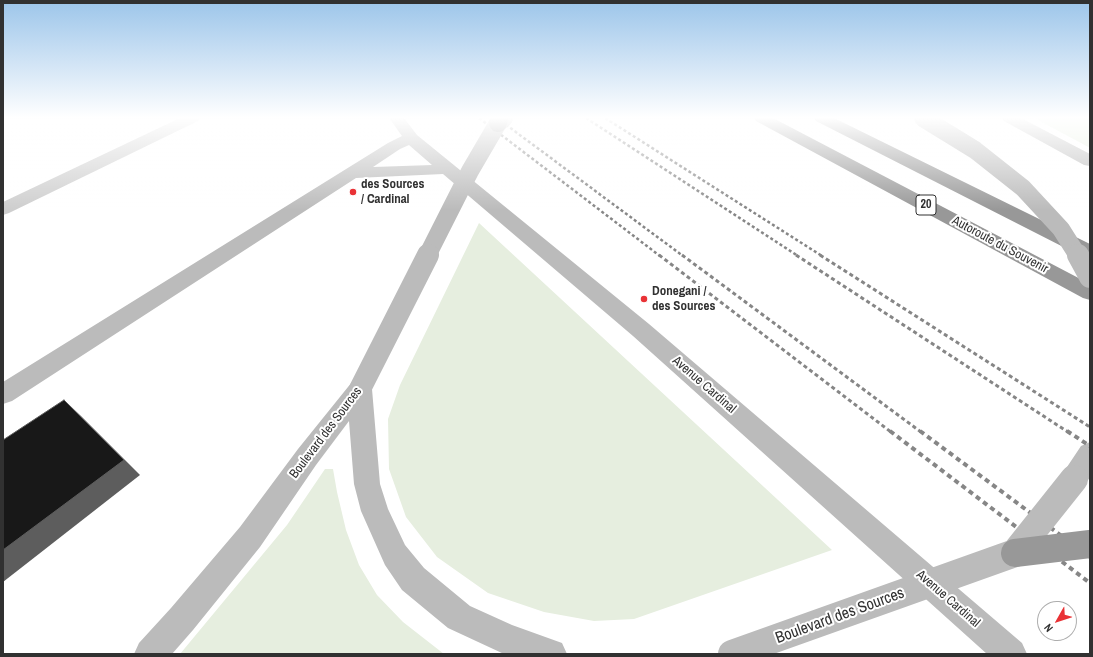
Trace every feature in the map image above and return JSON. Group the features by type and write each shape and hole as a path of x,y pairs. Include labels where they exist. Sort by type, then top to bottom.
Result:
{"highway":[{"name":"Autoroute du Souvenir","path":"819,149 1090,293"},
{"name":"20","path":"883,149 1090,252"},
{"path":"1015,553 1090,544"}],"main road":[{"path":"3,394 390,149"},
{"name":"Avenue Cardinal","path":"424,149 641,330 1011,654"},
{"name":"Boulevard des Sources","path":"150,654 186,614 236,554 307,457 360,389 470,171 484,149"},
{"path":"973,149 1023,188 1061,229 1074,248 1090,277"},
{"path":"1066,149 1084,158"},
{"path":"351,173 448,169"},
{"path":"360,389 367,484 375,511 395,555 413,579 458,617 509,640 545,652"},
{"path":"1015,553 1074,479 1090,454"},
{"name":"Boulevard des Sources","path":"732,654 1015,553"}],"street":[{"path":"3,209 129,149"}],"green space":[{"path":"479,223 832,550 634,619 594,621 544,612 488,593 437,557 406,517 389,469 388,419 400,385"},
{"path":"325,469 333,469 346,530 359,565 377,595 403,622 444,654 180,654 287,525"}],"building":[{"path":"64,400 124,460 3,550 3,440"}],"railway":[{"path":"519,149 660,256"},
{"path":"538,149 683,256"},
{"path":"633,149 798,256"},
{"path":"653,149 822,256"},
{"path":"659,255 891,432"},
{"path":"682,255 921,432"},
{"path":"796,255 1068,432"},
{"path":"820,255 1090,427"},
{"path":"890,431 1090,583"},
{"path":"920,431 1090,557"},
{"path":"1067,431 1090,446"}],"place":[{"name":"des Sources / Cardinal","path":"353,192"},
{"name":"Donegani / des Sources","path":"644,299"}]}
